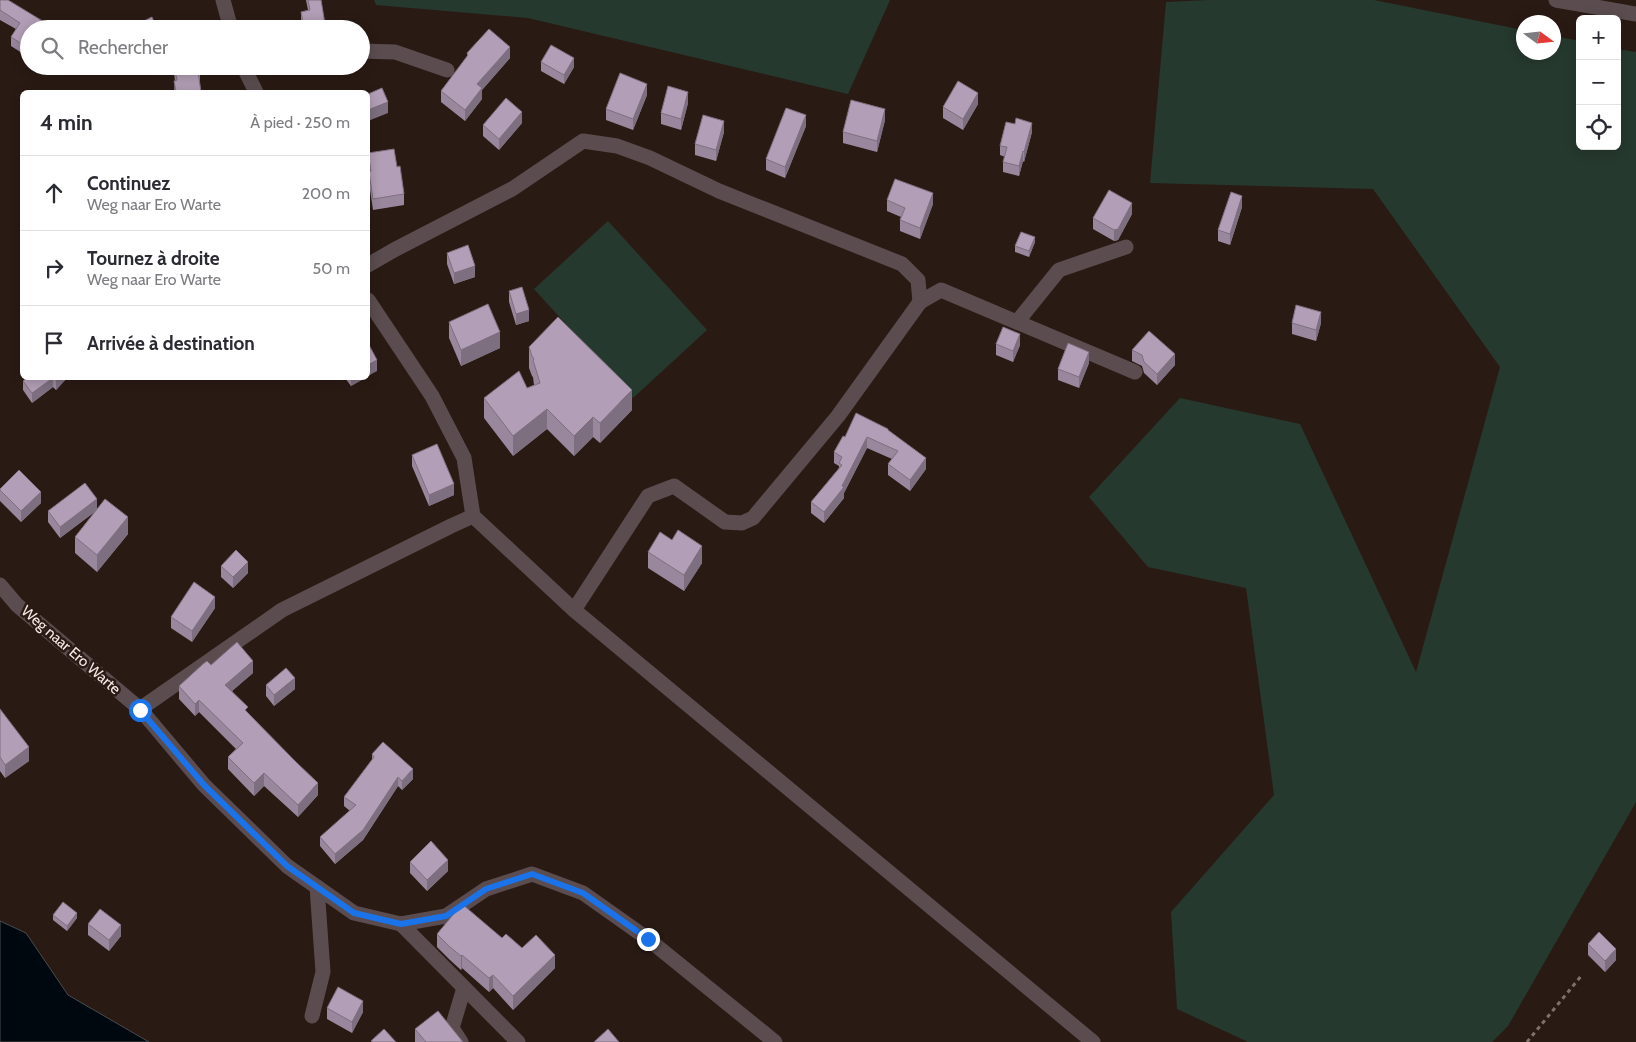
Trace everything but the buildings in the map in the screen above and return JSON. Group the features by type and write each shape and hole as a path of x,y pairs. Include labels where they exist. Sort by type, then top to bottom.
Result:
{"street":[{"path":"223,0 229,20"},
{"path":"1556,0 1636,14"},
{"path":"370,51 394,52 447,70"},
{"path":"248,75 255,90"},
{"path":"370,264 512,188 583,141 618,146 650,158 719,191 902,264 918,280 920,302"},
{"path":"1018,322 1059,270 1126,247"},
{"path":"574,610 648,496 674,486 725,522 742,523 754,518 838,416 920,302 941,290 1135,372"},
{"path":"370,303 432,396 464,458 473,516 574,610 1093,1042"},
{"path":"140,710 282,610 473,516"},
{"name":"Weg naar Ero Warte","path":"0,585 18,605 140,710 204,785 287,866 354,913 401,924 446,916 486,889 532,874 583,893 648,939 775,1042"},
{"path":"312,1016 323,972 317,887"},
{"path":"401,924 518,1042"},
{"path":"461,1042 452,1028 464,988"}],"path":[{"path":"1527,1042 1582,975"}],"green space":[{"path":"374,0 890,0 848,94 528,18 376,5"},
{"path":"1209,0 1374,0 1516,29 1516,60 1561,60 1561,37 1576,40 1576,150 1621,150 1621,50 1636,52 1636,802 1508,1026 1492,1042 1248,1042 1177,1009 1171,912 1274,795 1246,588 1148,567 1089,497 1180,398 1300,424 1416,672 1500,367 1373,189 1150,183 1166,2"},
{"path":"608,221 707,330 633,398 534,289"}],"shaded area":[{"path":"0,921 26,933 68,995 149,1042 0,1042"}],"route":[{"path":"140,710 204,785 287,866 354,913 401,924 446,916 486,889 532,874 583,893 648,939"}]}
